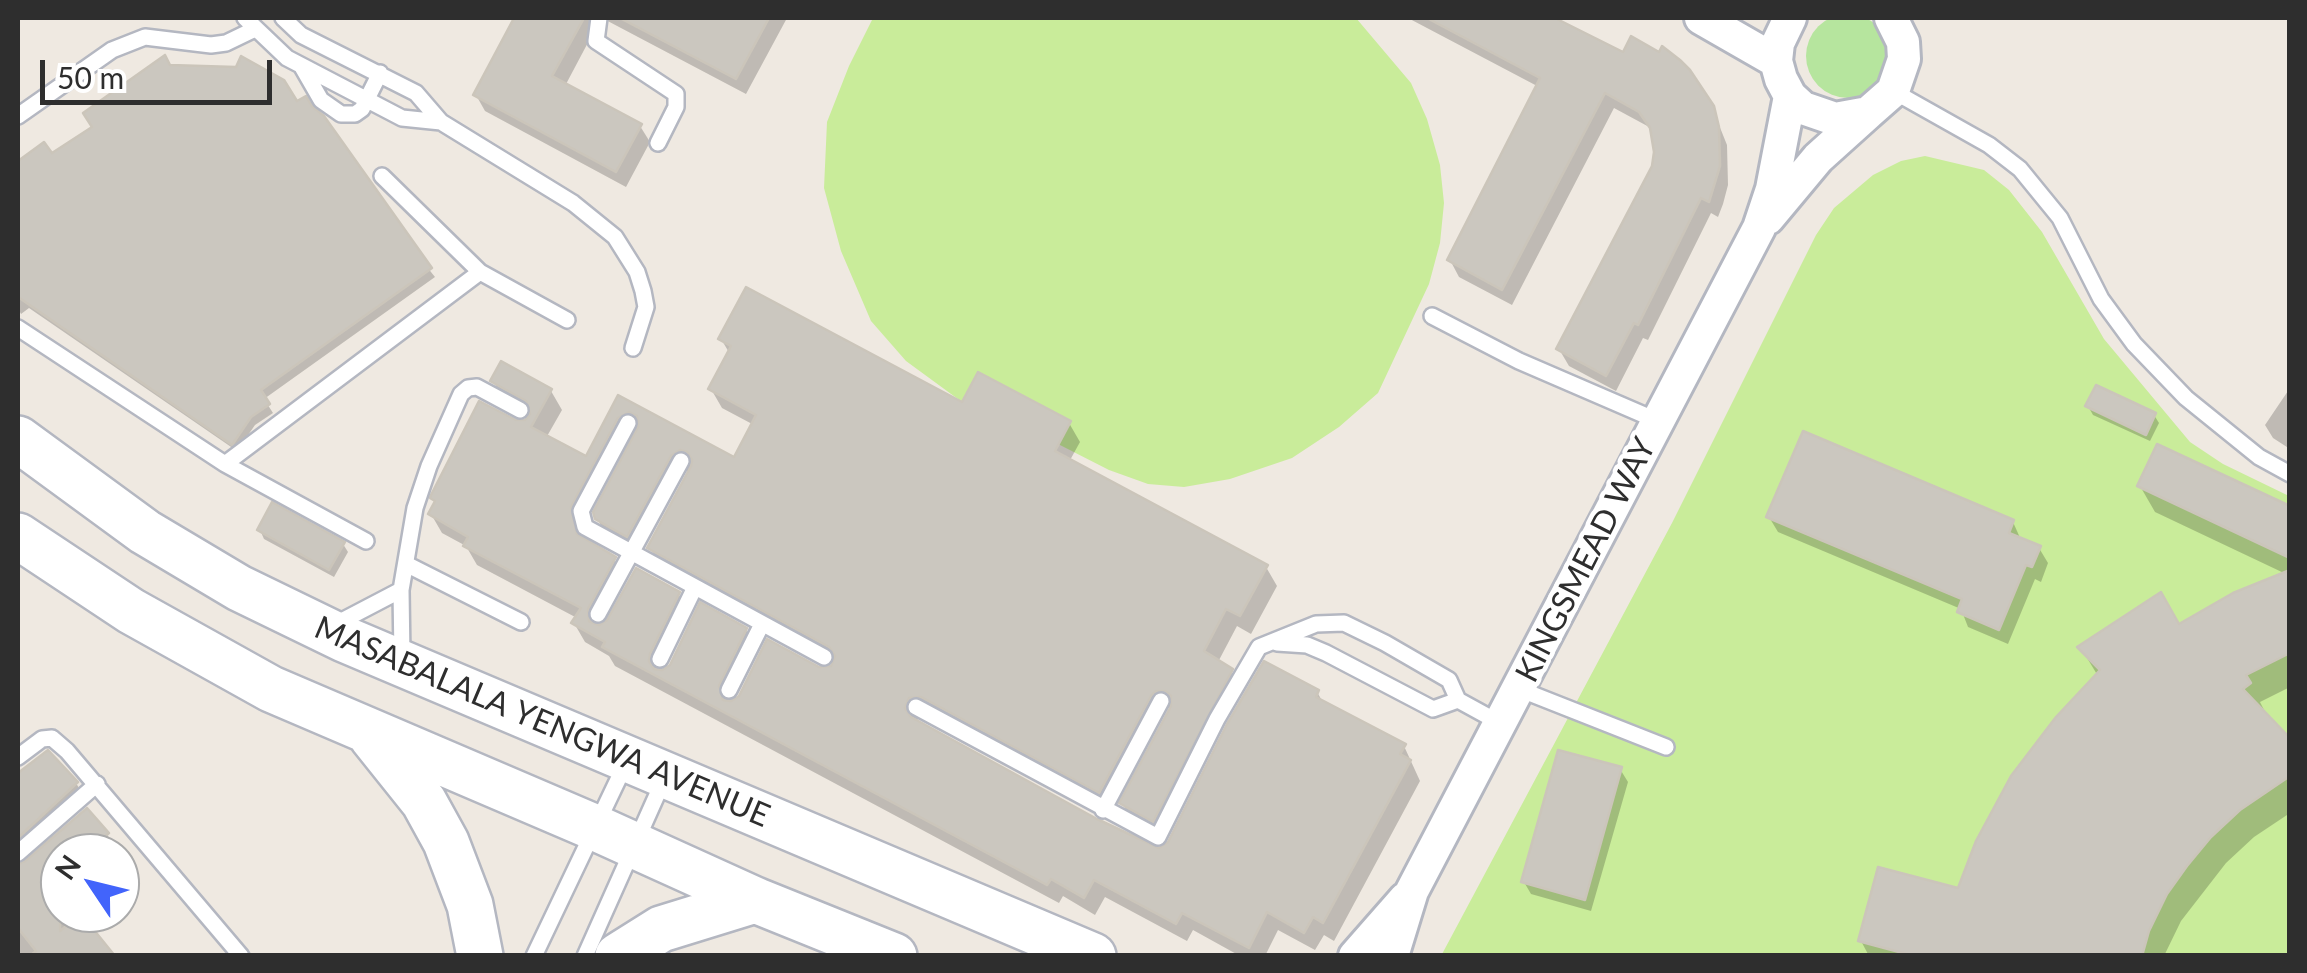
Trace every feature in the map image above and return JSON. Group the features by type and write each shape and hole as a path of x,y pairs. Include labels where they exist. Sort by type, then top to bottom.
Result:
{"main road":[{"name":"MASABALALA YENGWA AVENUE","path":"18,439 144,532 240,588 325,630 1094,956"},
{"path":"18,536 131,611 271,689 755,900 894,956"},
{"path":"366,729 436,820 470,905 480,956"},
{"path":"618,956 661,929 755,900"}],"street":[{"path":"1701,18 1776,61"},
{"path":"1790,18 1778,43 1776,61 1790,96 1818,116 1852,118 1868,113"},
{"path":"1893,91 1900,76 1900,26"},
{"name":"KINGSMEAD WAY","path":"1759,228 1818,158 1893,91"},
{"name":"KINGSMEAD WAY","path":"1392,956 1412,891 1759,228 1772,189 1790,96"},
{"name":"KINGSMEAD WAY","path":"1355,956 1412,891"}],"lane":[{"path":"283,18 302,34 416,93 442,122 573,203 615,237 637,272 646,307 634,348"},
{"path":"600,18 596,41 676,94 676,107 658,142"},
{"path":"18,116 112,50 145,37 211,45 226,43 250,23 287,58 302,66 409,121 442,122"},
{"path":"302,66 330,109 341,114 355,114 368,100 380,73"},
{"path":"1893,91 1989,145 2020,169 2060,218 2101,299 2134,344 2186,398 2259,457 2290,474"},
{"path":"382,176 480,272 567,320"},
{"path":"225,464 480,272"},
{"path":"1432,316 1519,361 1658,421"},
{"path":"18,328 225,464 366,541"},
{"path":"402,664 401,590 415,508 461,394 477,387 520,410"},
{"path":"628,423 580,510 585,527 824,658"},
{"path":"598,614 681,460"},
{"path":"406,564 521,622"},
{"path":"660,659 695,588"},
{"path":"325,630 401,590"},
{"path":"729,690 762,624"},
{"path":"916,707 1158,837 1259,647 1316,624 1344,624 1449,680 1458,700 1500,723"},
{"path":"1268,643 1307,645 1433,709 1458,700"},
{"path":"1519,689 1666,747"},
{"path":"1103,810 1160,700"},
{"path":"18,757 30,744 52,738 96,784 240,956"},
{"path":"585,956 615,837 646,768"},
{"path":"534,956 615,837 646,768"},
{"path":"18,853 96,784"}],"green space":[{"path":"1848,14 1864,17 1878,26 1887,40 1887,72 1878,86 1864,95 1848,98 1832,95 1818,86 1809,72 1806,56 1809,40 1818,26 1832,17"},
{"path":"873,18 1356,18 1411,83 1427,119 1440,165 1444,203 1440,243 1429,284 1378,393 1339,427 1292,458 1230,479 1184,487 1148,484 1109,470 962,402 906,361 871,321 841,251 824,188 827,122"},
{"path":"1925,156 1984,170 2009,190 2042,232 2104,339 2190,442 2223,464 2289,496 2289,955 1441,956 1672,523 1816,235 1834,208 1873,175 1901,161"}],"building":[{"path":"514,18 584,18 552,76 642,124 616,172 473,95"},
{"path":"620,18 769,18 736,79"},
{"path":"1427,18 1555,18 1623,52 1631,36 1659,52 1662,46 1680,60 1714,106 1720,166 1709,202 1701,198 1638,325 1634,323 1606,376 1556,349 1652,166 1650,128 1639,112 1605,93 1502,290 1447,260 1540,78"},
{"path":"165,55 170,65 236,67 241,56 284,80 297,101 306,96 432,268 261,390 270,404 251,417 232,445 18,297 18,161 44,142 52,153 92,127 83,113"},
{"path":"746,287 962,402 978,372 1071,421 1055,451 1268,565 1240,616 1226,609 1204,651 1233,669 1153,822 1119,803 1171,706 1171,696 1165,691 1156,691 1151,696 1099,793 921,697 909,698 905,708 911,717 1097,819 1159,848 1168,842 1227,724 1264,661 1319,690 1316,697 1406,744 1400,754 1411,760 1323,923 1313,917 1304,933 1267,912 1249,948 1182,913 1176,924 1094,880 1084,898 1051,879 1047,885 602,647 605,642 571,623 581,608 463,546 468,537 428,514 435,501 431,495 479,401 516,420 525,420 530,414 526,401 490,381 501,361 552,389 531,427 586,456 618,395 734,457 756,415 708,389 731,346 718,339","holes":["629,412 637,416 638,427 593,512 595,519 627,537 671,456 680,450 687,452 691,466 647,548 829,647 835,656 831,666 819,667 767,639 739,696 723,700 719,686 747,628 700,602 670,665 654,669 650,654 680,592 636,568 607,620 599,625 589,621 588,609 616,557 577,534 571,507 618,418"]},
{"path":"2096,385 2156,413 2146,435 2085,406"},
{"path":"1803,431 2014,520 2009,533 2041,546 2032,567 2026,565 1999,630 1957,612 1962,599 1766,517"},
{"path":"2157,444 2290,506 2290,558 2137,486"},
{"path":"272,502 345,542 329,570 257,530"},
{"path":"2290,570 2290,653 2246,675 2251,683 2243,689 2290,738 2290,776 2240,810 2187,866 2167,894 2142,956 1914,956 1858,941 1878,867 1958,888 1976,841 2011,776 2056,717 2100,670 2077,647 2161,592 2179,624 2233,593"},
{"path":"48,750 78,782 18,838 18,773"},
{"path":"1558,750 1622,767 1585,900 1521,882"},
{"path":"87,808 109,833 58,833"},
{"path":"40,848 40,933 96,933 115,956 30,956 36,951 18,928 18,864"}]}
